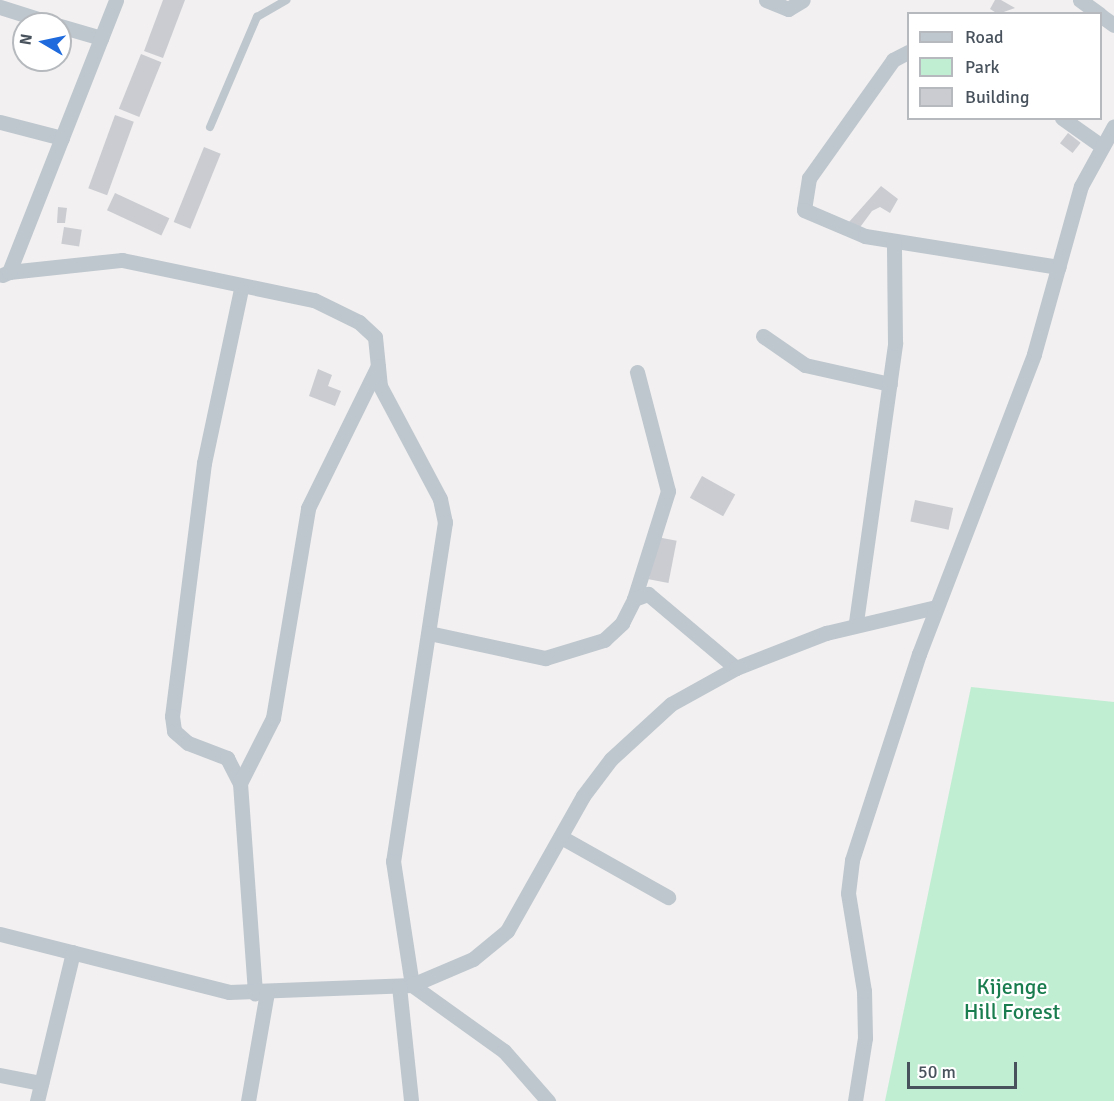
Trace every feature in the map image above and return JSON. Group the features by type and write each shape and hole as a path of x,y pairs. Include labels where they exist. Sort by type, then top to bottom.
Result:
{"street":[{"path":"116,0 5,274 122,260 241,289 333,307 375,336 378,366 386,402 440,499 445,522 393,861 406,985 411,1101"},
{"path":"766,0 788,9 803,0"},
{"path":"1080,0 1097,12"},
{"path":"1102,16 1114,25"},
{"path":"72,30 101,38"},
{"path":"907,53 893,60 803,190 804,210 812,217 894,241 1059,267"},
{"path":"1065,120 1100,145"},
{"path":"0,122 62,138"},
{"path":"855,1101 865,1038 864,991 848,893 852,860 936,608 1034,354 1081,186 1100,145 1114,126"},
{"path":"856,622 890,384 897,308 894,241"},
{"path":"241,289 204,463 172,716 174,731 188,743 227,758 240,783 261,993 248,1101"},
{"path":"763,336 805,365 890,384"},
{"path":"240,783 273,718 309,508 378,366"},
{"path":"429,633 545,658 604,640 622,623 634,598 669,490 637,372"},
{"path":"634,598 648,594 657,599 736,668"},
{"path":"0,934 229,992 261,993 406,985 472,959 507,931 561,837 611,759 671,704 736,668 856,622 936,608"},
{"path":"561,837 668,897"},
{"path":"37,1101 73,952"},
{"path":"406,985 504,1051 548,1101"},
{"path":"0,1075 41,1083"}],"lane":[{"path":"210,127 257,17 287,0"}],"green space":[{"name":"Kijenge Hill Forest","path":"971,687 1114,702 1114,1101 885,1101"}],"building":[{"path":"163,0 185,0 163,58 144,51"},
{"path":"995,0 1001,0 1015,8 1004,12 995,12 990,9"},
{"path":"141,54 161,62 139,117 119,109"},
{"path":"115,115 134,122 107,195 88,188"},
{"path":"1068,133 1081,143 1073,153 1060,143"},
{"path":"204,147 221,154 190,229 174,222"},
{"path":"881,186 898,199 890,213 880,207 872,211 858,230 849,222"},
{"path":"115,193 169,218 161,236 107,210"},
{"path":"58,207 67,208 65,223 57,223"},
{"path":"64,227 82,230 79,247 61,244"},
{"path":"318,369 332,375 328,386 341,391 335,406 309,396"},
{"path":"702,476 735,494 723,516 690,498"},
{"path":"915,500 953,508 949,530 910,522"},
{"path":"657,537 677,541 668,583 649,579"}]}
